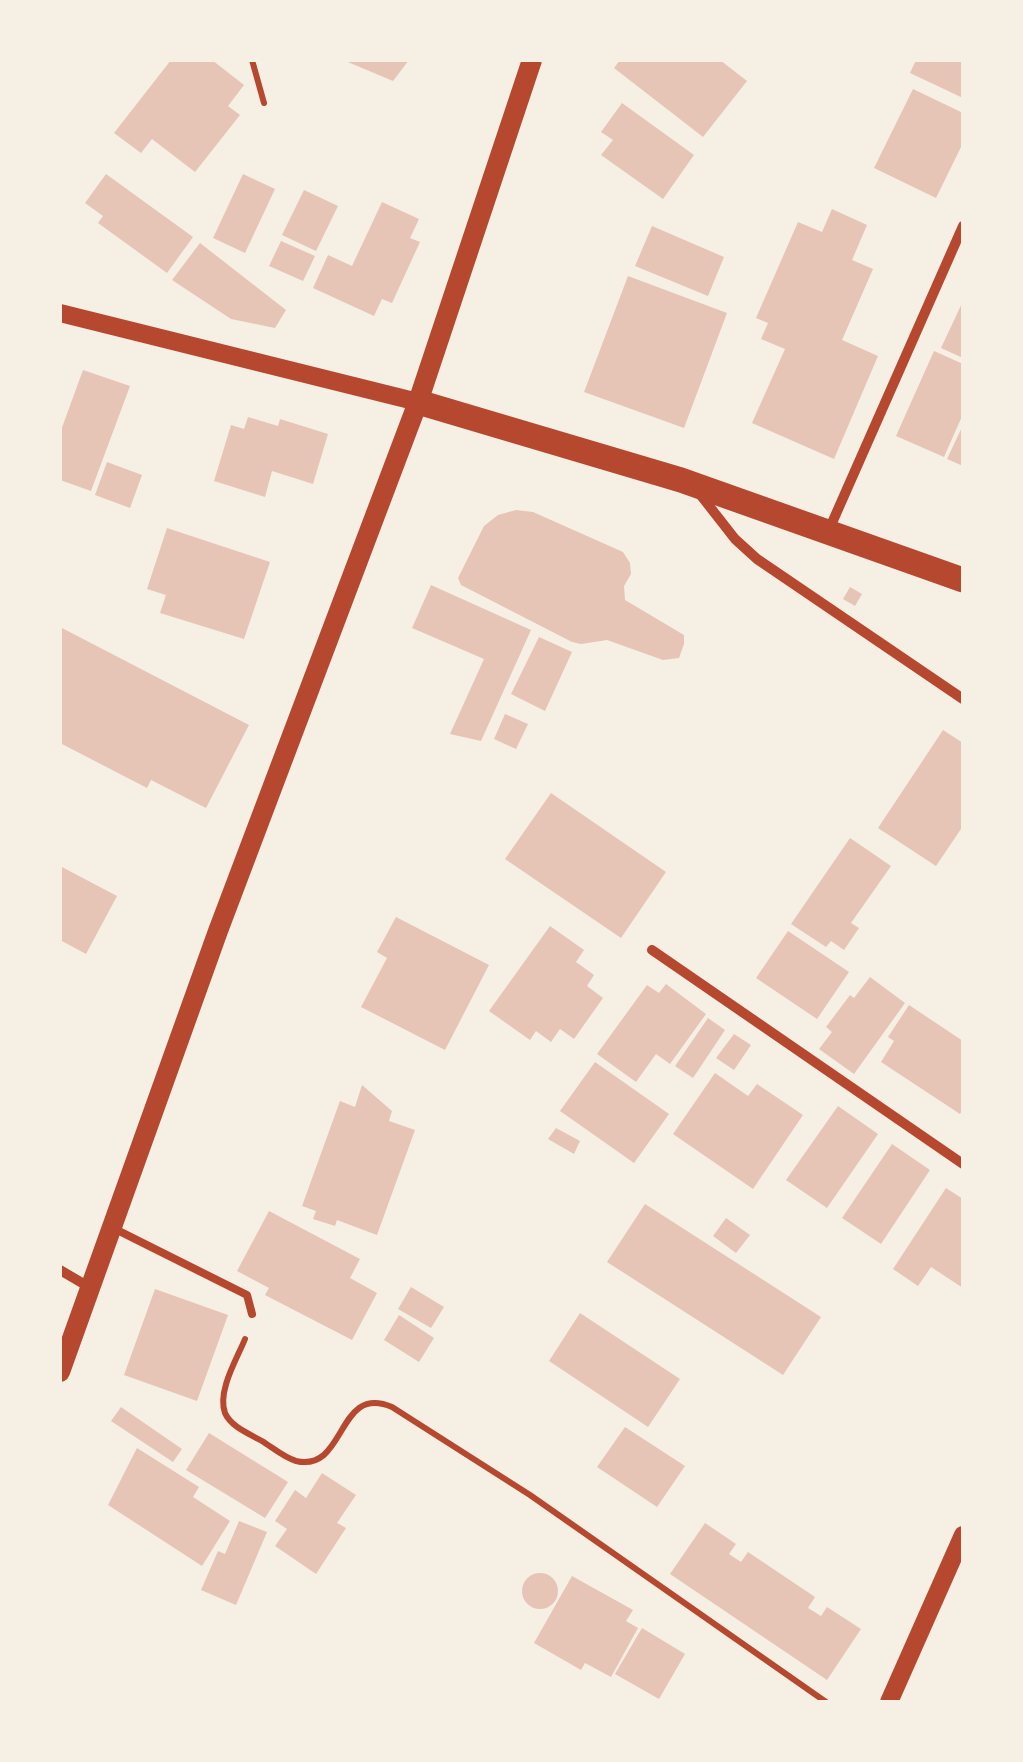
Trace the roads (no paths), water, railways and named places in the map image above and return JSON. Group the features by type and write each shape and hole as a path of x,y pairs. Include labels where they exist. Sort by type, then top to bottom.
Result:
{"main road":[{"path":"60,1372 418,402 532,60"},
{"path":"418,402 693,484 963,580"}],"street":[{"path":"828,533 963,226"},
{"path":"60,312 418,402"},
{"path":"693,484 735,538 757,559 963,700"},
{"path":"652,950 963,1164"},
{"path":"60,1270 90,1288"},
{"path":"889,1702 963,1536"}],"lane":[{"path":"111,1226 247,1295 252,1314"}]}
